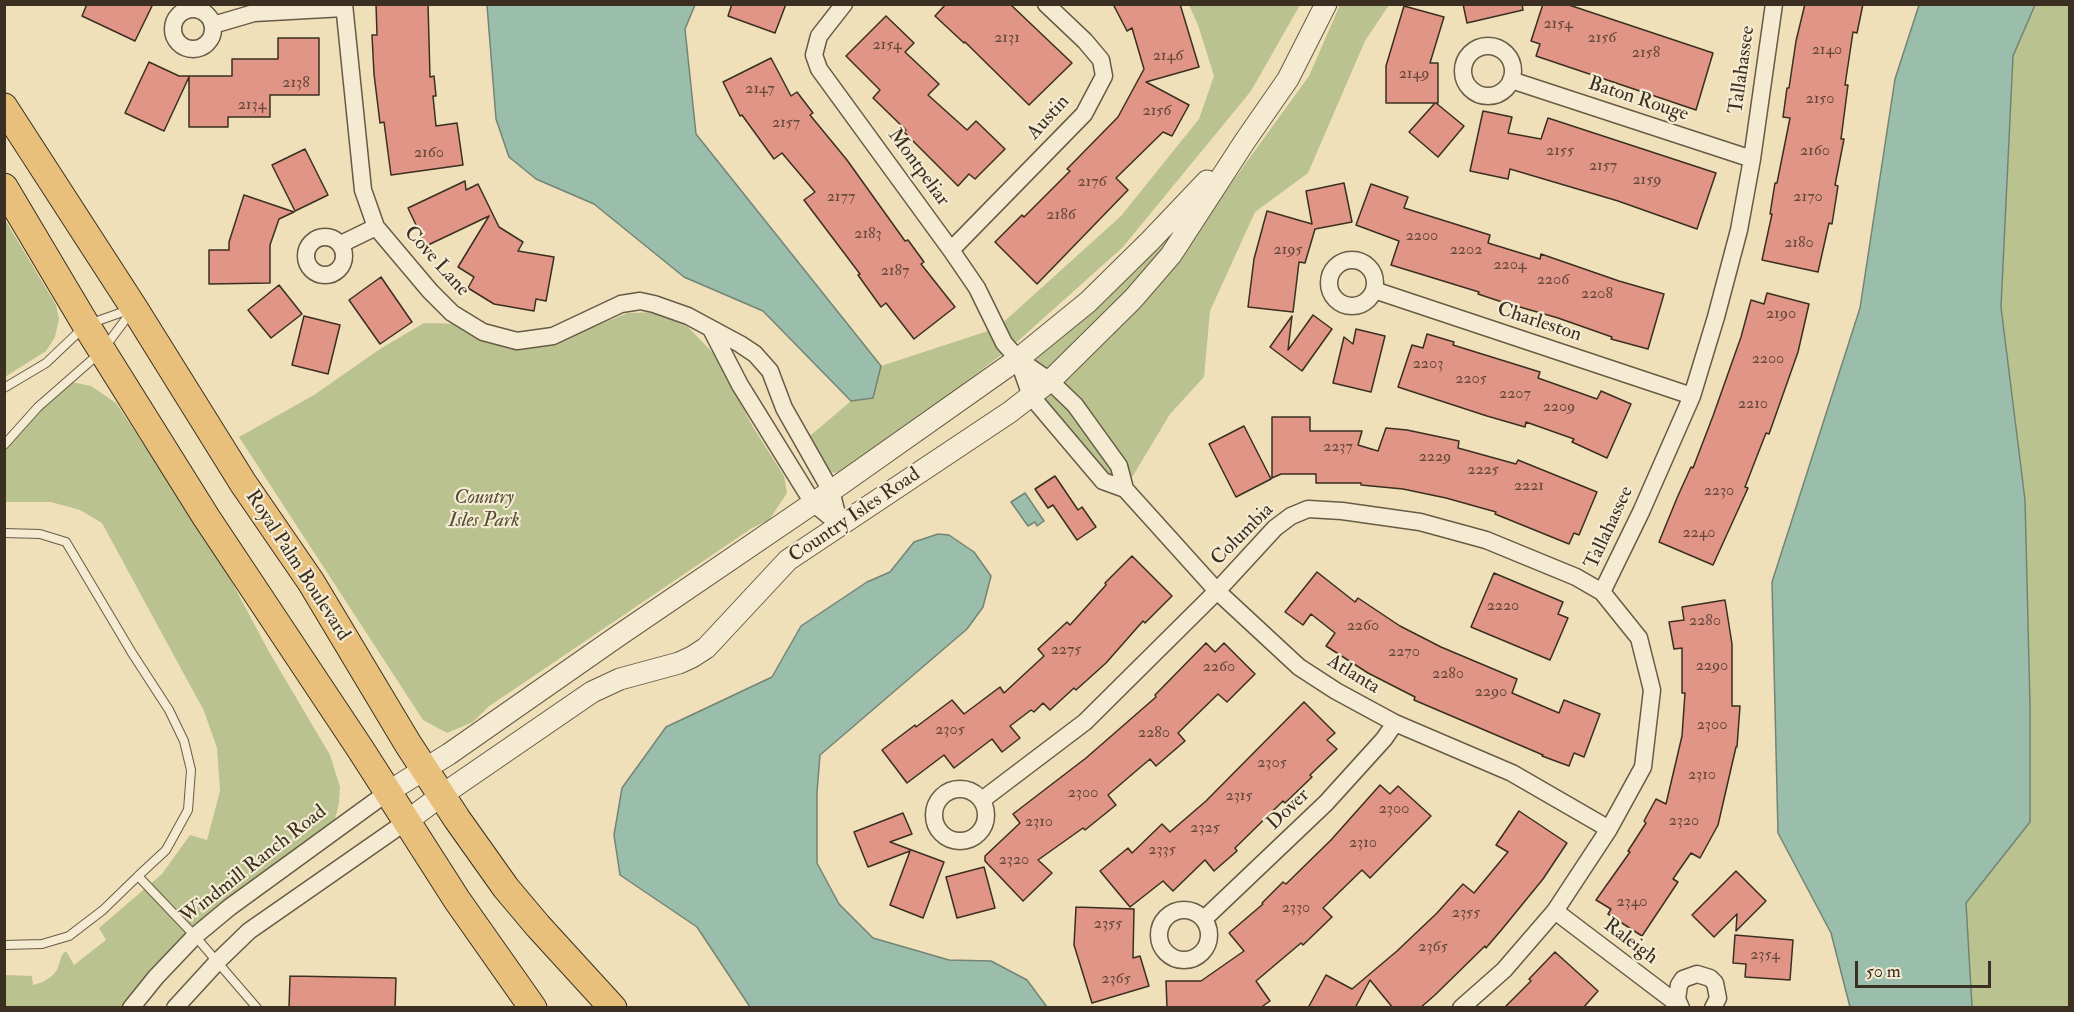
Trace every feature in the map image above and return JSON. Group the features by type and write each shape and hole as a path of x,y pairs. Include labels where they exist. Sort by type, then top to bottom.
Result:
{"main road":[{"name":"Royal Palm Boulevard","path":"4,107 134,308 243,483 311,582 425,770 506,888 578,972 613,1008"},
{"path":"4,188 86,325 206,517 457,900 533,1008"}],"street":[{"name":"Montpeliar","path":"844,4 819,36 814,55 819,69 951,250 976,288 1004,343 1018,359"},
{"name":"Austin","path":"951,250 1084,114 1104,76 1101,60 1085,41 1046,4"},
{"name":"Country Isles Road","path":"407,821 592,692 620,679 679,663 706,648 788,560 1010,412 1050,381 1133,299 1171,255 1245,141 1288,80 1326,4"},
{"name":"Tallahassee","path":"1461,1008 1504,970 1555,911 1609,829 1643,767 1652,690 1639,638 1602,592 1641,512 1692,396 1716,317 1739,230 1752,159 1774,4"},
{"path":"213,25 254,13 344,6"},
{"name":"Cove Lane","path":"344,6 363,190 376,227 430,291 452,313 483,332 517,341 553,336 621,304 640,302 680,313 740,344 755,354 770,370 784,408 831,491 840,525"},
{"name":"Baton Rouge","path":"1511,80 1752,159"},
{"name":"Country Isles Road","path":"388,792 425,770 831,491 1018,359 1088,302 1150,241 1245,141"},
{"path":"340,244 376,227"},
{"name":"Charleston","path":"1374,290 1692,396"},
{"path":"711,329 740,385 813,503 840,525"},
{"name":"Atlanta","path":"1018,359 1050,381 1075,405 1119,466 1125,489 1217,591 1299,666 1336,691 1395,723 1512,773 1609,829"},
{"name":"Atlanta","path":"1018,359 1031,396 1103,481 1125,489"},
{"name":"Columbia","path":"982,800 1085,722 1217,591 1275,528 1291,516 1308,509 1342,511 1420,522 1486,540 1576,577 1602,592"},
{"name":"Dover","path":"1204,919 1326,803 1384,739 1395,723"},
{"name":"Windmill Ranch Road","path":"130,1008 195,936 230,907 388,792"},
{"path":"175,1008 249,931 407,821"},
{"name":"Raleigh","path":"1555,911 1680,1006"},
{"name":"Raleigh","path":"1680,1006 1677,999 1678,985 1683,979 1697,974 1710,978 1715,983 1718,998 1713,1008"}],"lane":[{"path":"4,388 46,363 86,325 134,308"},
{"path":"4,445 38,407 102,351 134,308"},
{"path":"4,533 40,534 66,542 132,653 170,710 184,741 191,770 188,810 166,850 103,910 69,936 42,944 4,945"},
{"path":"138,876 218,961 257,1008"}],"green space":[{"path":"1189,5 1300,5 1251,91 1123,247 1009,349 853,468 839,473 827,472 804,441 851,401 873,397 881,366 997,328 1121,216 1199,119 1214,76 1198,25"},
{"path":"1340,5 1389,5 1365,41 1308,173 1255,212 1210,311 1204,377 1170,414 1125,489 1103,481 1031,396 1018,359 1184,220 1172,253 1222,196 1309,76"},
{"path":"2034,5 2069,5 2069,1007 1972,1007 1966,903 2030,822 2030,705 2025,500 2001,308 2013,56"},
{"path":"4,218 56,305 59,319 55,337 46,351 5,377"},
{"name":"Country Isles Park","path":"661,312 688,327 715,355 753,427 784,476 787,493 769,520 752,528 488,707 473,722 447,733 423,720 239,437 314,395 380,349 424,323 460,324 481,341 505,347 537,345 583,331 628,313"},
{"path":"67,381 91,386 116,403 218,556 268,650 330,755 340,787 335,819 321,839 230,907 131,1007 5,1007 5,975 32,976 33,985 43,982 57,970 62,955 66,951 74,965 106,940 99,928 162,874 190,835 207,840 220,791 217,748 204,711 102,523 80,510 51,502 5,502 5,445"}],"shaded area":[{"path":"487,5 695,5 685,29 696,134 881,366 873,398 851,401 763,311 684,277 594,204 536,179 509,157 496,119"},
{"path":"1919,5 2035,5 2013,56 2001,307 2025,500 2030,705 2030,822 1966,903 1972,1007 1850,1007 1831,933 1778,833 1772,582 1860,308 1895,79"},
{"path":"1025,493 1044,521 1037,526 1035,522 1028,526 1011,502"},
{"path":"938,534 949,535 974,552 991,576 983,607 967,629 820,755 817,792 817,863 839,904 873,938 949,960 991,961 1027,980 1047,1007 750,1007 697,927 620,875 614,835 622,788 666,727 772,677 801,626 867,582 890,572 914,542"}],"building":[{"path":"87,4 153,4 135,41 82,16"},
{"path":"376,4 428,4 430,77 434,76 436,126 457,123 463,165 391,175 384,122 380,123 374,74 372,35 377,35"},
{"path":"732,4 786,4 775,33 728,16"},
{"path":"946,4 1010,4 1072,63 1029,105 935,16"},
{"path":"1113,4 1180,4 1199,67 1146,82 1189,105 1172,136 1163,132 1116,178 1128,190 1037,284 995,242 1070,171 1067,169 1118,117 1144,69 1132,28 1127,31"},
{"path":"1463,4 1522,4 1523,10 1467,23"},
{"path":"1543,4 1566,4 1713,53 1696,110 1536,56 1540,44 1531,41"},
{"path":"1805,4 1863,4 1857,33 1853,32 1845,85 1848,85 1841,139 1844,139 1835,185 1838,186 1832,224 1829,223 1818,272 1762,260 1772,214 1770,214 1775,183 1777,183 1790,118 1783,117"},
{"path":"1404,6 1444,17 1430,63 1438,63 1438,103 1436,103 1464,126 1438,157 1409,132 1435,103 1386,103 1386,66"},
{"path":"886,16 914,43 905,52 939,84 928,95 967,130 976,121 1005,149 975,179 969,174 958,186 873,98 880,90 846,56"},
{"path":"278,38 319,38 319,95 270,95 270,117 228,117 228,127 189,127 189,77 164,131 125,113 149,62 179,76 232,76 232,59 278,59"},
{"path":"771,58 791,96 797,92 813,113 810,115 847,160 905,241 908,240 924,262 921,264 955,307 914,339 886,303 881,307 858,275 860,274 804,200 815,192 782,153 774,159 742,115 740,116 723,82"},
{"path":"1483,111 1512,117 1508,133 1541,139 1548,118 1716,173 1697,229 1618,201 1510,169 1508,179 1470,171"},
{"path":"305,149 328,195 295,211 272,165"},
{"path":"465,181 466,190 478,184 499,227 523,242 518,251 554,257 546,301 536,299 534,311 494,304 468,288 474,277 458,267 489,216 426,246 408,208"},
{"path":"1344,183 1352,222 1315,229 1305,263 1299,262 1293,312 1248,307 1254,259 1267,211 1312,224 1306,191"},
{"path":"1371,184 1408,197 1404,208 1490,235 1488,243 1540,259 1541,254 1664,294 1648,349 1611,339 1612,337 1558,318 1391,265 1399,241 1356,225"},
{"path":"244,195 294,212 279,219 270,245 270,283 209,284 209,250 229,250 229,242"},
{"path":"381,277 412,322 380,344 349,300"},
{"path":"279,285 302,314 271,338 248,310"},
{"path":"1767,293 1809,304 1798,352 1769,434 1766,433 1745,487 1748,488 1713,565 1659,542 1691,467 1693,468 1713,416 1741,337 1751,300 1764,304"},
{"path":"1313,315 1332,329 1302,371 1270,347 1292,316 1288,350"},
{"path":"304,316 340,325 328,374 292,365"},
{"path":"1356,329 1385,336 1371,392 1333,383 1344,337 1353,344"},
{"path":"1427,334 1454,342 1453,345 1540,372 1538,378 1597,399 1601,391 1631,404 1607,458 1572,442 1574,439 1526,422 1525,427 1398,387 1412,345 1423,348"},
{"path":"1272,417 1310,417 1310,431 1362,431 1358,445 1378,451 1386,428 1459,441 1458,448 1516,464 1518,460 1597,492 1579,535 1574,533 1569,544 1495,514 1496,512 1446,498 1403,489 1361,485 1361,483 1316,483 1316,474 1281,474 1272,478"},
{"path":"1244,426 1271,479 1236,497 1209,444"},
{"path":"1055,476 1078,510 1082,507 1096,527 1077,540 1053,505 1048,508 1035,489"},
{"path":"1132,556 1172,596 1145,623 1143,621 1106,663 1050,710 1043,703 1034,712 1031,710 1010,726 1020,738 1002,752 992,739 954,768 944,755 907,783 882,750 952,700 964,714 1000,687 1004,693 1044,656 1038,649 1067,622 1070,625 1106,585 1105,583"},
{"path":"1317,572 1355,602 1358,598 1400,626 1441,647 1517,679 1512,693 1559,713 1564,700 1600,714 1584,757 1574,753 1569,766 1542,756 1414,700 1415,697 1368,673 1326,646 1335,633 1311,614 1303,625 1285,612"},
{"path":"1494,573 1563,602 1558,614 1568,618 1550,660 1471,627"},
{"path":"1725,600 1732,644 1732,706 1740,706 1737,747 1718,825 1700,858 1691,853 1673,879 1678,882 1642,936 1608,914 1611,909 1596,900 1630,852 1628,851 1646,823 1644,821 1656,799 1666,804 1682,736 1685,693 1682,693 1682,648 1674,649 1669,622 1684,620 1682,607"},
{"path":"1206,643 1215,652 1224,643 1255,674 1227,702 1218,694 1178,733 1185,741 1156,766 1150,759 1108,795 1116,805 1085,830 1083,828 1038,860 1052,873 1023,901 985,861 985,856 1020,823 1013,814 1086,758 1156,697 1155,695"},
{"path":"1304,702 1335,733 1327,740 1337,749 1310,775 1312,777 1285,803 1283,801 1235,848 1237,851 1214,871 1205,860 1173,891 1163,881 1130,907 1100,871 1128,848 1132,853 1162,824 1170,832 1206,801"},
{"path":"1380,785 1390,794 1398,786 1431,816 1370,878 1362,870 1323,908 1332,917 1303,945 1301,943 1256,981 1270,1001 1260,1008 1167,1008 1166,981 1201,981 1244,951 1229,933 1263,904 1283,882 1286,884 1331,840"},
{"path":"1519,811 1567,843 1543,879 1486,948 1485,946 1420,1008 1393,1008 1370,980 1355,1008 1308,1008 1326,975 1352,989 1397,951 1437,913 1463,884 1474,893 1508,852 1496,845"},
{"path":"903,813 912,834 890,842 944,862 923,918 890,905 910,851 868,867 854,832"},
{"path":"984,867 995,908 957,918 946,877"},
{"path":"1736,871 1766,901 1736,931 1737,914 1714,937 1692,915"},
{"path":"1076,907 1134,909 1133,958 1140,956 1149,986 1092,1003 1074,945"},
{"path":"1735,935 1793,940 1790,980 1745,977 1746,964 1733,963"},
{"path":"1555,952 1598,991 1583,1008 1504,1008 1531,981 1529,979"},
{"path":"290,976 396,978 395,1008 289,1008"}]}
